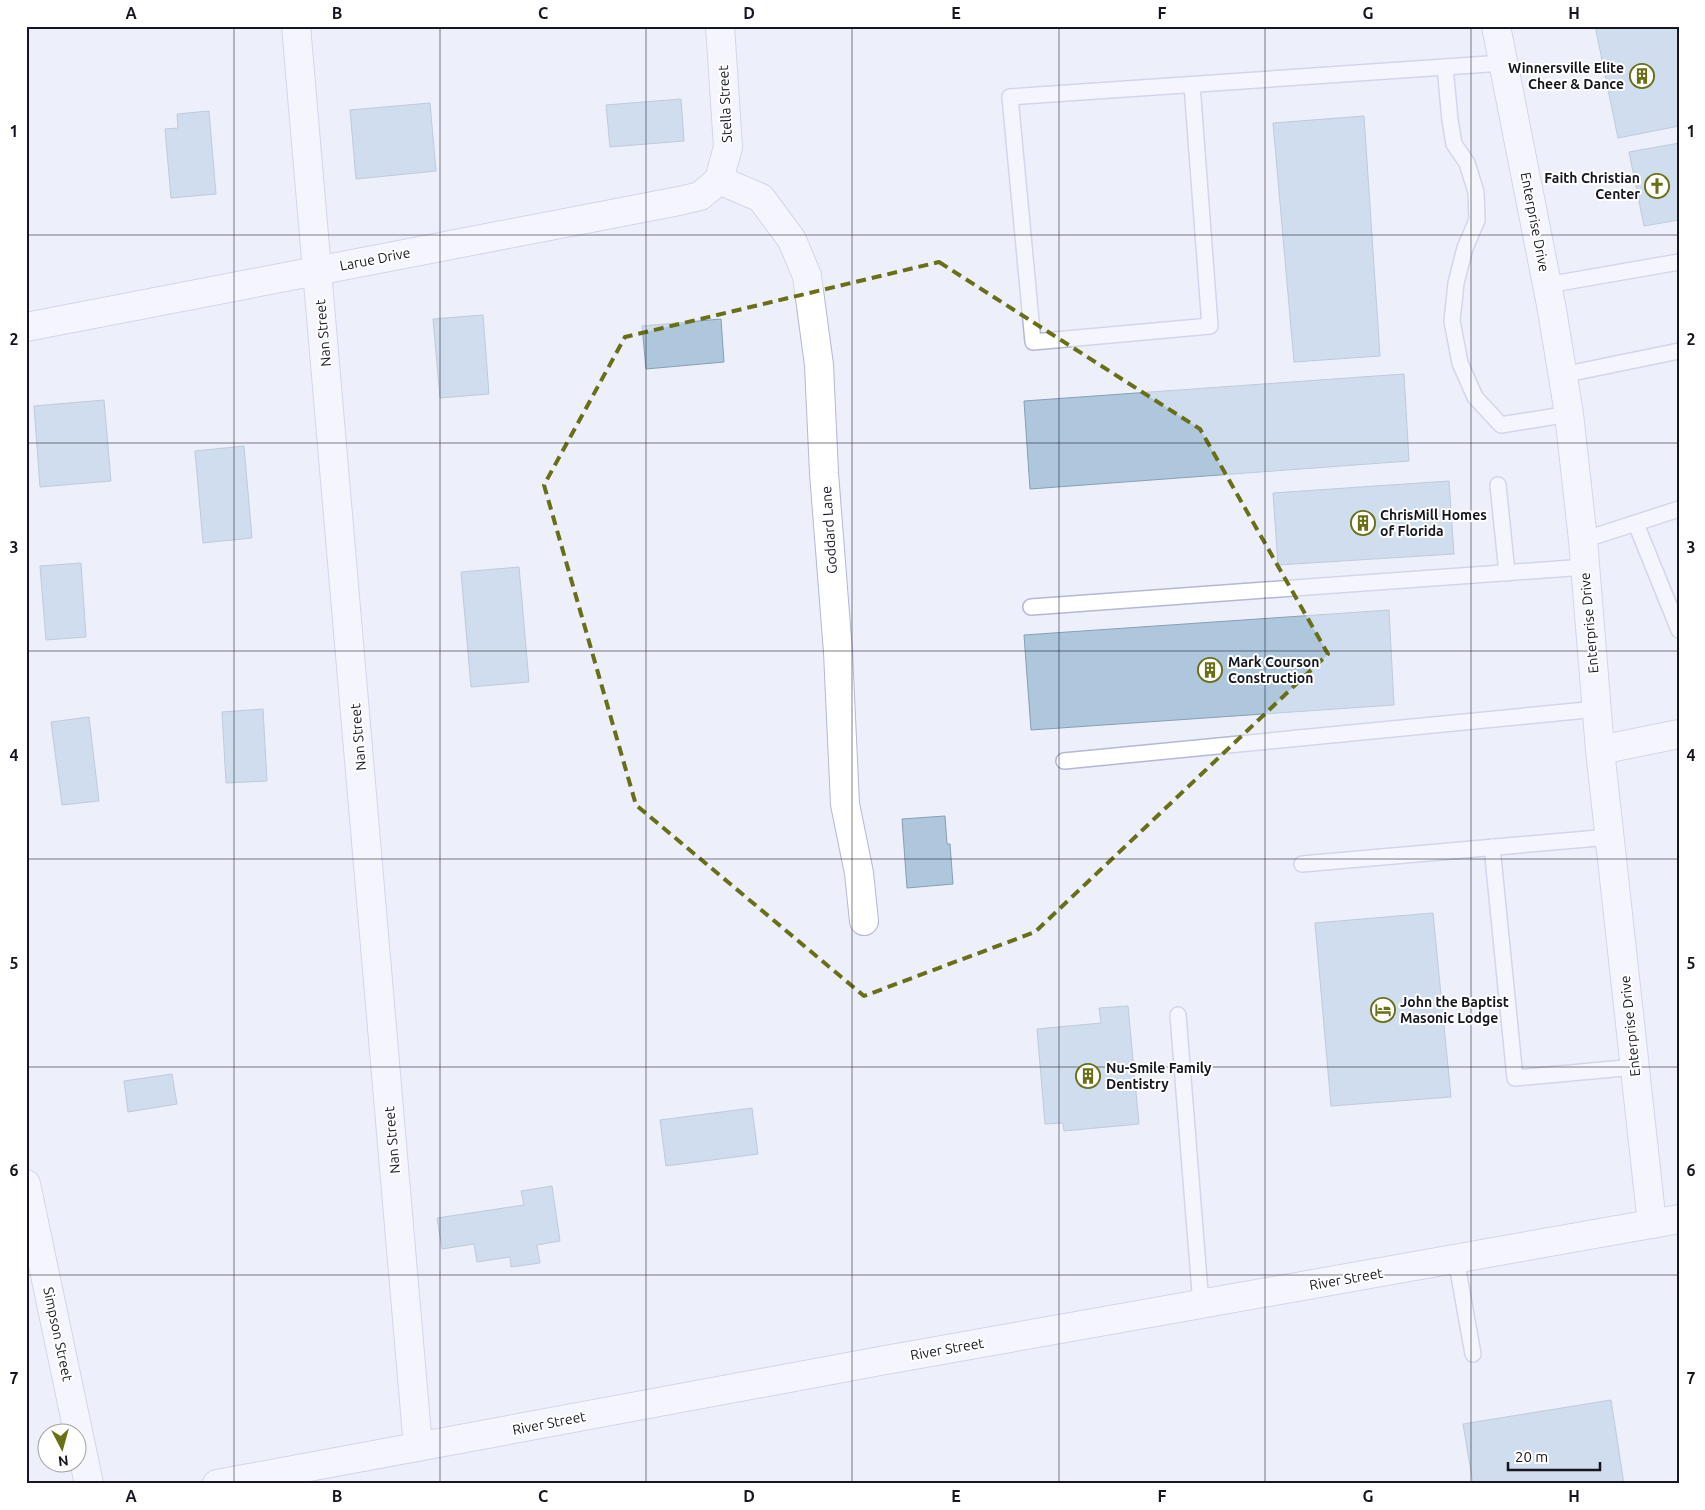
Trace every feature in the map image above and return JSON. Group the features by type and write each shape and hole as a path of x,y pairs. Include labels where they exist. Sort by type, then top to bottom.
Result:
{"street":[{"name":"Nan Street","path":"296,26 418,1448"},
{"name":"Stella Street","path":"718,180 728,147 720,26"},
{"name":"Enterprise Drive","path":"1496,26 1547,285 1569,414 1583,540 1600,750 1652,1224"},
{"name":"Larue Drive","path":"26,327 679,201 700,196 718,180"},
{"name":"Goddard Lane","path":"718,180 761,198 792,240 808,276 819,365 824,473 838,652 844,804 859,872 864,921"},
{"path":"1600,750 1679,734"},
{"name":"Simpson Street","path":"26,1184 89,1484"},
{"name":"River Street","path":"217,1484 880,1361 1679,1219"}],"lane":[{"path":"1192,85 1210,326 1032,342 1010,97 1503,63"},
{"path":"1445,68 1454,144 1467,162 1476,192 1477,220 1465,248 1456,283 1452,321 1460,363 1475,397 1501,425 1569,414"},
{"path":"1547,285 1679,262"},
{"path":"1562,375 1679,350"},
{"path":"1498,485 1507,573"},
{"path":"1583,540 1679,509"},
{"path":"1636,524 1679,630"},
{"path":"1031,607 1585,567"},
{"path":"1064,761 1596,709"},
{"path":"1302,864 1610,837"},
{"path":"1492,848 1515,1078 1634,1067"},
{"path":"1178,1015 1201,1304"},
{"path":"1456,1259 1472,1354"}],"highlighted area":[{"path":"939,262 1200,429 1328,654 1035,932 864,996 636,805 544,485 625,337"}],"building":[{"name":"Winnersville Elite Cheer & Dance","path":"1595,26 1679,26 1679,126 1618,138"},
{"path":"681,99 684,141 610,147 606,105"},
{"path":"430,103 436,171 356,179 350,110"},
{"path":"209,111 216,194 171,198 165,129 178,128 177,114"},
{"path":"1364,116 1380,356 1294,362 1273,123"},
{"name":"Faith Christian Center","path":"1679,143 1679,220 1644,226 1629,152"},
{"path":"483,315 489,394 440,398 433,319"},
{"path":"721,319 724,362 646,369 642,326"},
{"path":"1404,374 1409,461 1030,489 1024,401"},
{"path":"104,400 111,481 40,487 34,406"},
{"path":"244,446 252,538 203,543 195,451"},
{"name":"ChrisMill Homes of Florida","path":"1449,481 1454,554 1278,565 1273,493"},
{"path":"81,563 86,637 46,640 40,566"},
{"path":"519,567 529,682 471,687 461,572"},
{"name":"Mark Courson Construction","path":"1389,610 1394,705 1031,730 1024,635"},
{"path":"263,709 267,781 226,783 222,712"},
{"path":"89,717 99,801 62,805 51,722"},
{"path":"945,816 947,844 950,844 953,884 907,888 902,819"},
{"name":"John the Baptist Masonic Lodge","path":"1433,913 1451,1097 1331,1106 1315,923"},
{"name":"Nu-Smile Family Dentistry","path":"1128,1006 1139,1124 1064,1131 1063,1123 1045,1124 1037,1029 1101,1023 1099,1008"},
{"path":"172,1074 177,1104 128,1112 124,1081"},
{"path":"752,1108 758,1154 666,1166 660,1120"},
{"path":"552,1186 560,1241 537,1245 540,1263 511,1267 510,1257 477,1262 474,1244 442,1249 437,1218 524,1205 521,1191"},
{"path":"1611,1400 1624,1484 1473,1484 1463,1424"}],"place":[{"name":"Winnersville Elite Cheer & Dance","path":"1642,76"},
{"name":"Faith Christian Center","path":"1657,186"},
{"name":"ChrisMill Homes of Florida","path":"1363,523"},
{"name":"Mark Courson Construction","path":"1210,670"},
{"name":"John the Baptist Masonic Lodge","path":"1383,1010"},
{"name":"Nu-Smile Family Dentistry","path":"1088,1076"}]}
